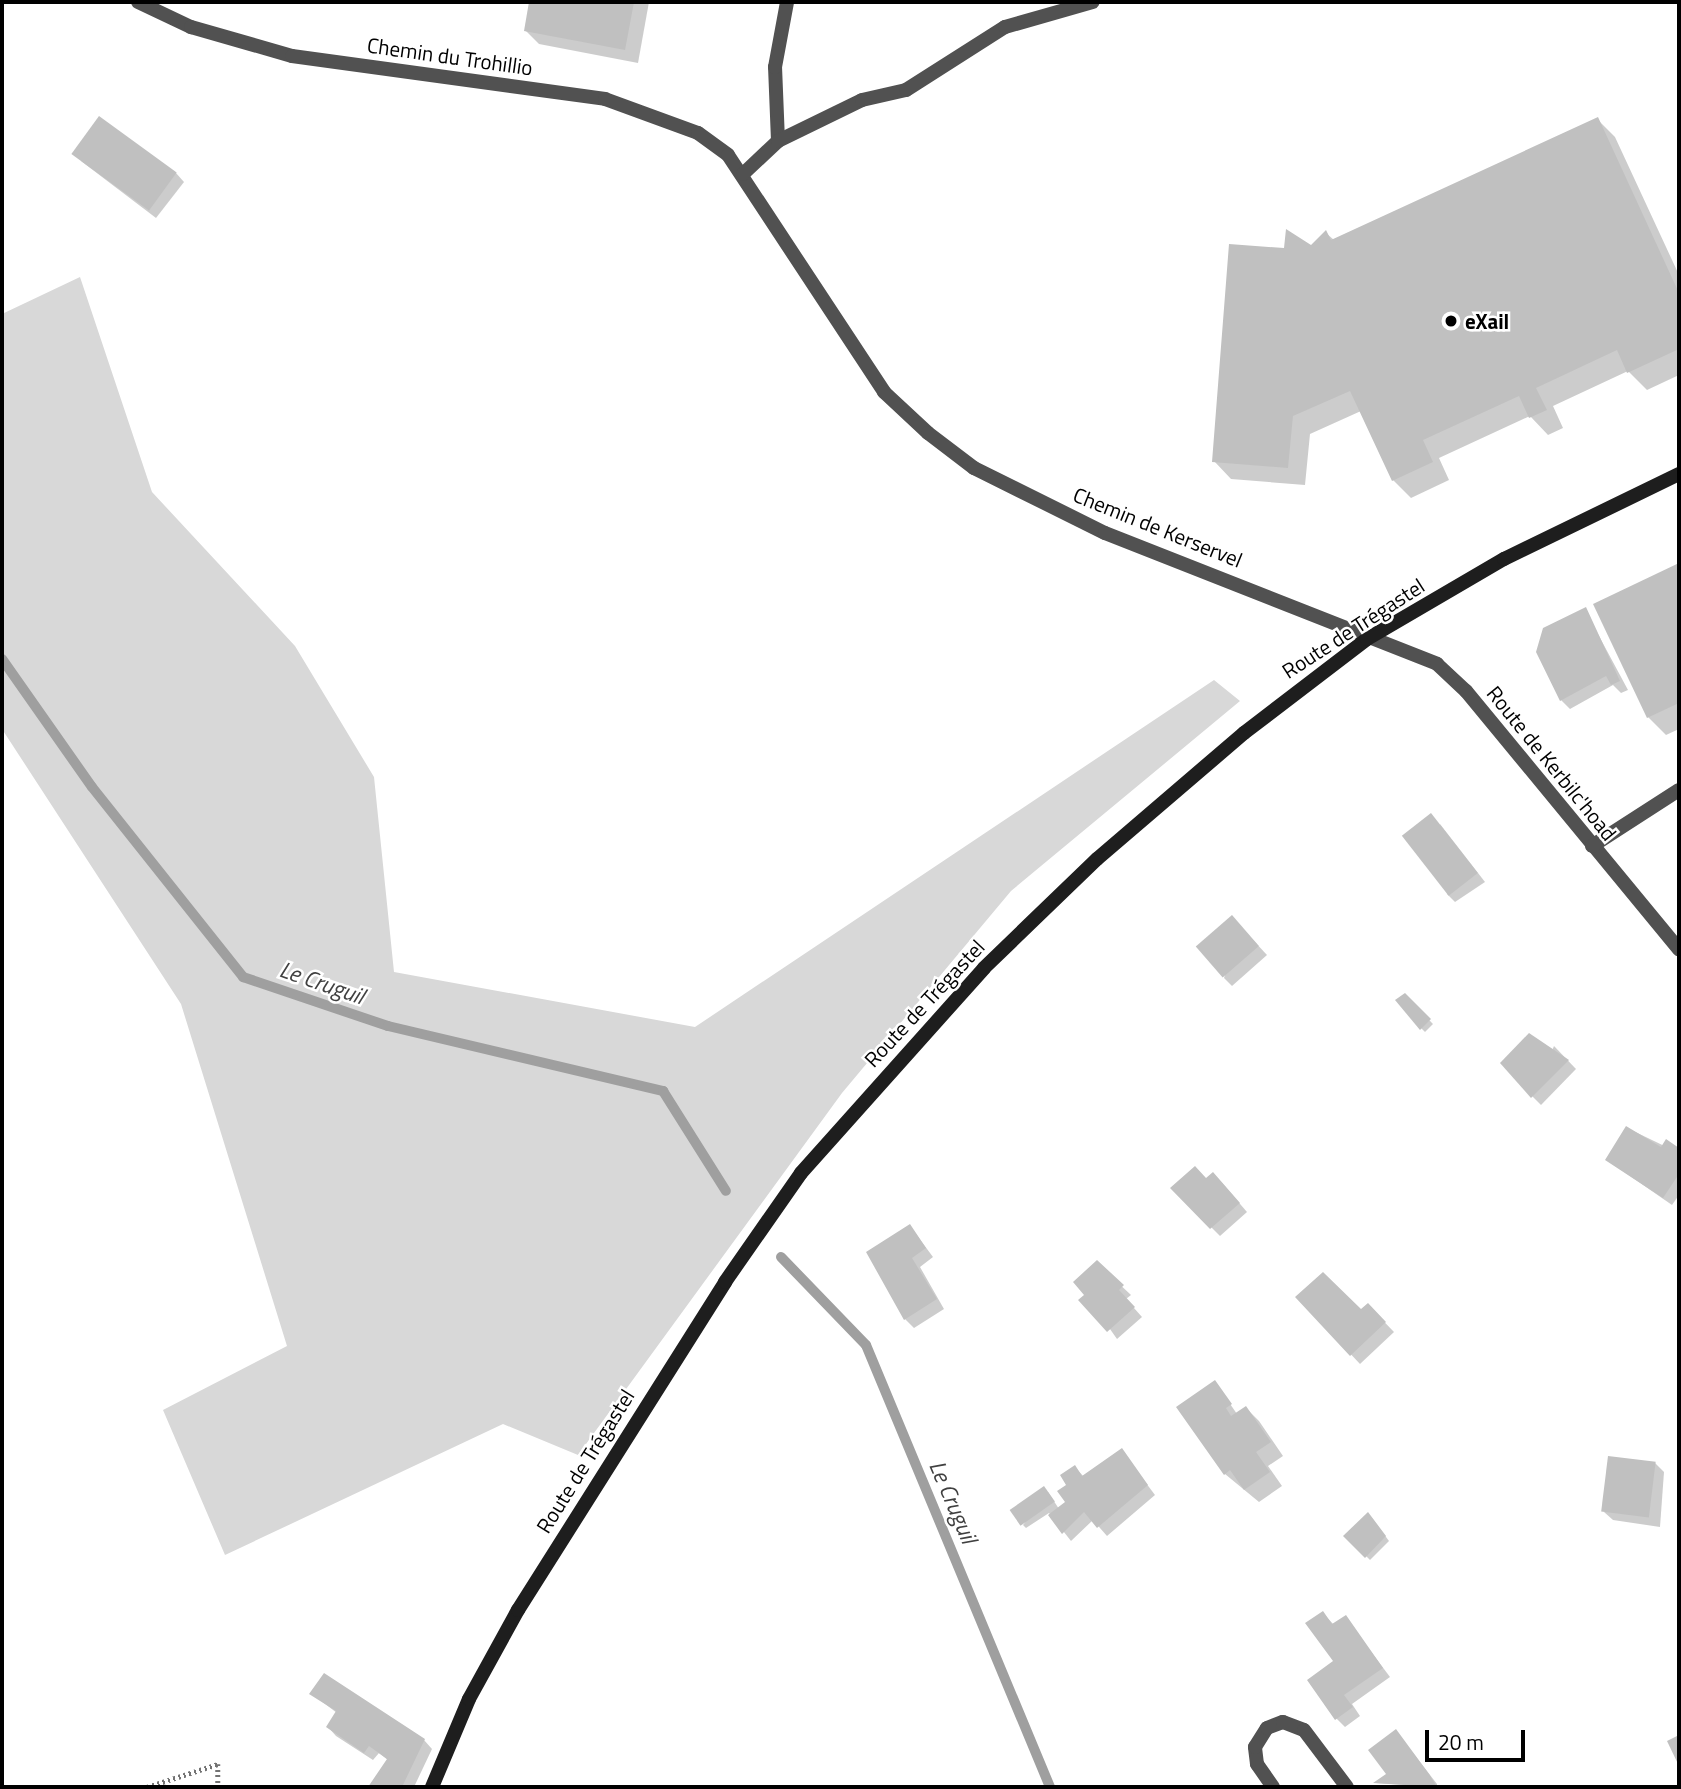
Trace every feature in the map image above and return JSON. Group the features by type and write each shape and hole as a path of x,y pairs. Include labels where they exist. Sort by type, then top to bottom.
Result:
{"main road":[{"name":"Route de Trégastel","path":"432,1787 469,1699 598,1477 801,1173 984,968 1097,859 1282,700 1367,639 1504,559 1679,474"}],"street":[{"name":"Chemin du Trohillio","path":"138,2 191,27 292,56 605,99 698,133 743,174"},
{"path":"778,141 775,67 787,2"},
{"path":"743,174 778,141 862,100 906,90 1005,27 1093,2"},
{"name":"Chemin de Kerservel","path":"743,174 884,392 937,440 974,468 1105,533 1367,639"},
{"name":"Route de Kerbilc'hoad","path":"1367,639 1437,664 1453,677 1679,949"},
{"path":"1592,846 1679,790"},
{"path":"1273,1787 1257,1764 1255,1747 1267,1728 1289,1723 1304,1730 1347,1787"}],"path":[{"path":"147,1787 218,1764 218,1787"}],"shaded area":[{"path":"80,277 152,492 295,646 374,777 394,972 695,1027 1214,680 1240,701 1011,891 842,1093 578,1455 503,1424 225,1555 163,1410 287,1346 181,1004 2,729 2,314"}],"building":[{"path":"529,2 634,2 625,50 524,31"},
{"path":"99,116 177,172 149,210 71,154"},
{"name":"eXail","path":"1598,117 1679,293 1679,349 1627,373 1617,350 1536,388 1547,410 1529,418 1519,396 1423,440 1433,462 1392,481 1350,391 1293,416 1288,468 1212,462 1229,244 1284,248 1286,229 1311,245 1326,230 1331,240"},
{"path":"1679,563 1679,703 1647,718 1593,604"},
{"path":"1586,607 1620,681 1611,685 1606,676 1560,701 1536,652 1543,628"},
{"path":"1431,813 1478,873 1449,896 1402,836"},
{"path":"1232,915 1259,946 1223,977 1196,946"},
{"path":"1405,993 1431,1019 1420,1030 1395,1000"},
{"path":"1529,1033 1569,1060 1531,1098 1500,1063"},
{"path":"1626,1126 1661,1147 1666,1139 1679,1148 1679,1174 1663,1198 1605,1160"},
{"path":"1195,1166 1206,1178 1213,1172 1240,1203 1210,1229 1170,1188"},
{"path":"910,1224 926,1248 912,1258 937,1299 904,1320 866,1252"},
{"path":"1097,1260 1124,1285 1119,1290 1135,1307 1107,1332 1078,1300 1084,1295 1073,1282"},
{"path":"1323,1272 1361,1309 1368,1303 1386,1322 1350,1356 1295,1297"},
{"path":"1215,1380 1232,1404 1226,1408 1231,1416 1246,1406 1271,1442 1256,1452 1270,1472 1244,1490 1230,1470 1224,1475 1176,1407"},
{"path":"1122,1448 1148,1485 1097,1528 1084,1512 1062,1534 1048,1515 1065,1502 1057,1491 1066,1485 1060,1475 1075,1465 1082,1476"},
{"path":"1608,1456 1656,1462 1649,1517 1601,1512"},
{"path":"1044,1486 1055,1502 1020,1526 1010,1510"},
{"path":"1368,1512 1386,1536 1365,1558 1343,1536"},
{"path":"1323,1611 1332,1624 1346,1615 1383,1668 1344,1695 1353,1707 1335,1720 1307,1680 1333,1661 1305,1623"},
{"path":"324,1673 425,1739 402,1787 368,1787 387,1759 369,1746 364,1753 326,1727 336,1711 309,1694"},
{"path":"1396,1729 1437,1787 1373,1783 1386,1774 1368,1750"},
{"path":"1679,1735 1679,1766 1667,1741"}],"waterway":[{"name":"Le Cruguil","path":"2,659 92,787 243,977 388,1026 663,1091 726,1191"},
{"name":"Le Cruguil","path":"781,1257 866,1345 1050,1787"}],"place":[{"name":"eXail","path":"1451,321"}]}
